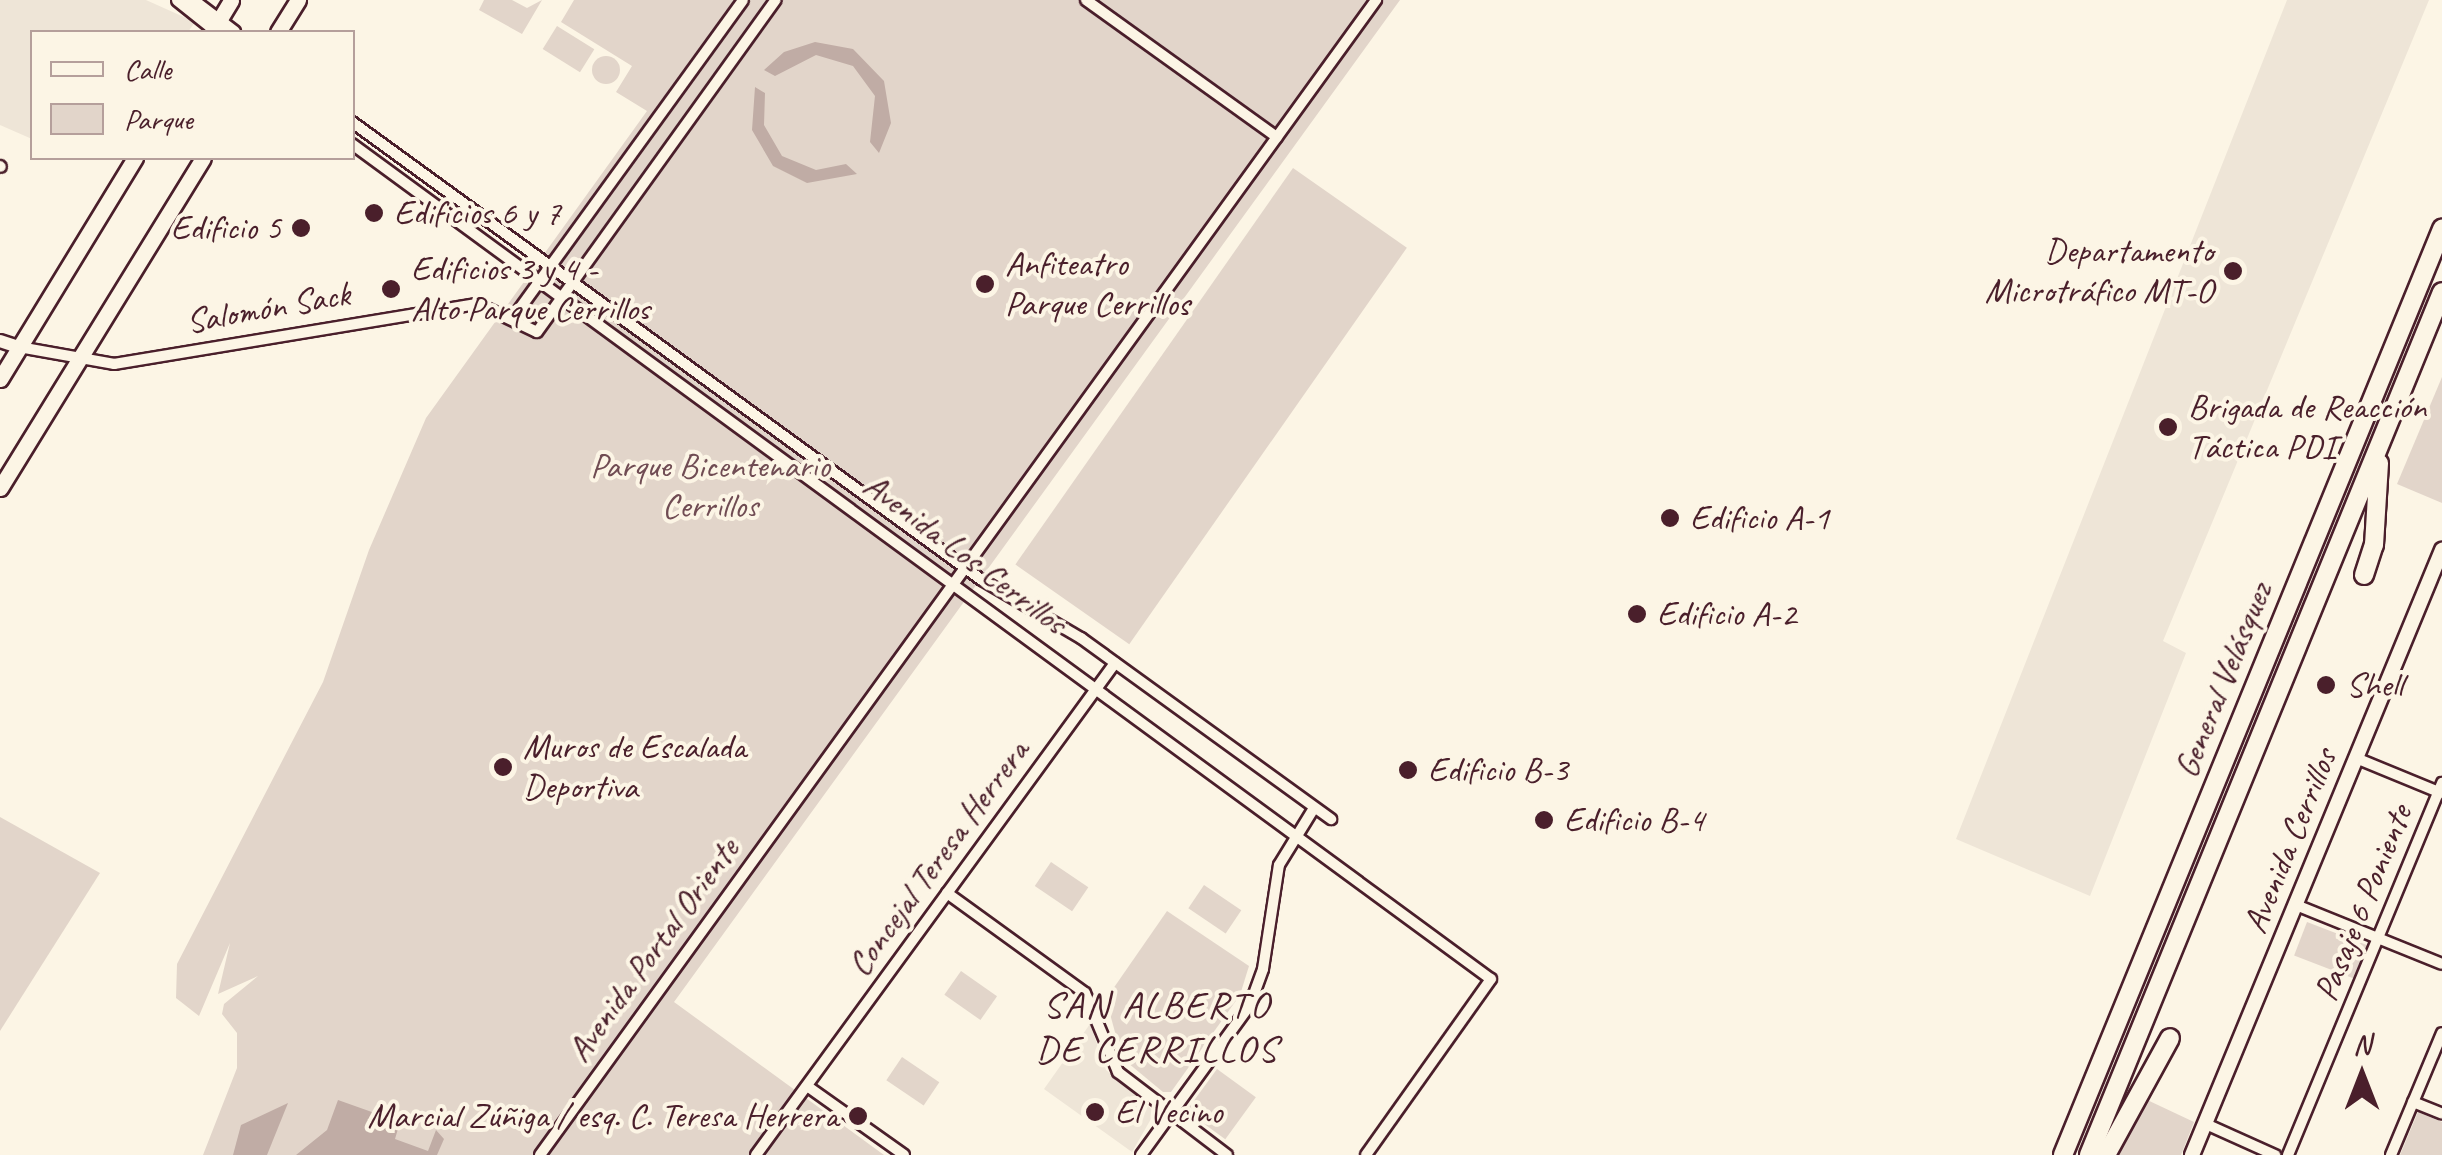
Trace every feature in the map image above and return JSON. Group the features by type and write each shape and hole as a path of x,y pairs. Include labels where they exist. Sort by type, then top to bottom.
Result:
{"highway":[{"name":"General Velásquez","path":"2063,1155 2442,229"},
{"name":"General Velásquez","path":"2089,1155 2442,292"},
{"path":"2364,575 2374,545 2383,436"},
{"path":"2106,1155 2170,1038"}],"main road":[{"path":"216,28 231,0"},
{"path":"279,30 298,0"},
{"path":"0,379 134,160"},
{"path":"0,488 202,160"},
{"name":"Avenida Cerrillos","path":"2192,1155 2442,550"}],"street":[{"path":"178,0 216,28"},
{"path":"192,0 216,28"},
{"path":"513,318 743,0"},
{"path":"564,296 776,0"},
{"path":"1086,0 1277,137"},
{"name":"Avenida Portal Oriente","path":"540,1155 1376,0"},
{"name":"Avenida Los Cerrillos","path":"355,124 965,567 1114,663 1331,819"},
{"name":"Avenida Los Cerrillos","path":"355,146 955,580 1094,690 1491,979 1366,1155"},
{"name":"Salomón Sack","path":"0,340 79,361 128,362 467,305 487,305 540,331 564,296"},
{"name":"Concejal Teresa Herrera","path":"756,1155 1114,663"},
{"path":"2356,758 2441,789"},
{"name":"Pasaje 6 Poniente","path":"2288,1155 2441,789"},
{"path":"1141,1155 1258,989 1275,881 1295,836 1314,808"},
{"path":"946,893 1086,993 1118,1072 1227,1155"},
{"path":"2296,904 2442,964"},
{"path":"2391,1155 2442,1033"},
{"path":"807,1086 904,1155"},
{"path":"2413,1102 2442,1114"},
{"path":"2206,1124 2276,1155"}],"shaded area":[{"path":"0,0 146,0 195,22 189,30 30,30 30,138 0,125"},
{"path":"2287,0 2429,0 2163,641 2186,653 2090,896 1956,839"},
{"path":"815,42 853,49 884,81 891,123 879,153 870,142 875,96 853,66 816,55 775,76 764,70 784,52"},
{"path":"755,87 765,93 764,125 782,156 816,170 846,164 857,174 807,183 773,166 752,130"},
{"path":"1090,1024 1106,1070 1155,1112 1132,1152 1044,1089"},
{"path":"338,1100 400,1122 395,1139 428,1151 436,1130 444,1139 437,1155 296,1155 327,1130"},
{"path":"288,1103 267,1155 233,1155 241,1125"}],"green space":[{"path":"484,0 512,0 527,8 542,0 522,34 479,10"},
{"name":"Parque Bicentenario Cerrillos","path":"574,0 1400,0 674,1002 884,1155 203,1155 237,1068 237,1033 222,1014 224,1004 258,976 218,994 230,943 199,1016 176,998 177,964 323,682 369,550 426,418 647,111 616,92 632,66 561,22"},
{"path":"557,26 594,49 580,72 543,49"},
{"path":"606,56 616,60 620,70 616,80 606,84 596,80 592,70 596,60"},
{"path":"1293,168 1407,248 1129,644 1015,564"},
{"path":"2442,377 2442,503 2397,484"},
{"path":"0,817 100,873 0,1031"},
{"path":"1051,862 1088,887 1072,911 1035,886"},
{"path":"1204,885 1241,910 1226,933 1188,908"},
{"path":"1167,911 1249,966 1240,995 1171,1092 1163,1092 1122,1058 1106,999"},
{"path":"2307,922 2367,945 2354,979 2294,956"},
{"path":"961,971 997,996 980,1020 944,995"},
{"path":"902,1057 939,1082 924,1105 886,1080"},
{"path":"1217,1069 1256,1097 1225,1139 1186,1111"},
{"path":"2143,1098 2194,1122 2181,1155 2113,1155"},
{"path":"2418,1112 2442,1122 2442,1155 2400,1155"}],"place":[{"name":"Edificios 6 y 7","path":"374,213"},
{"name":"Edificio 5","path":"301,228"},
{"name":"Departamento Microtráfico MT-O","path":"2233,271"},
{"name":"Anfiteatro Parque Cerrillos","path":"985,284"},
{"name":"Edificios 3 y 4 - Alto Parque Cerrillos","path":"391,289"},
{"name":"Brigada de Reacción Táctica PDI","path":"2168,427"},
{"name":"Edificio A-1","path":"1670,518"},
{"name":"Edificio A-2","path":"1637,614"},
{"name":"Shell","path":"2326,685"},
{"name":"Muros de Escalada Deportiva","path":"503,767"},
{"name":"Edificio B-3","path":"1408,770"},
{"name":"Edificio B-4","path":"1544,820"},
{"name":"El Vecino","path":"1095,1112"},
{"name":"Marcial Zúñiga / esq. C. Teresa Herrera","path":"858,1116"}],"district":[{"name":"SAN ALBERTO DE CERRILLOS","path":"1157,1027"}]}
